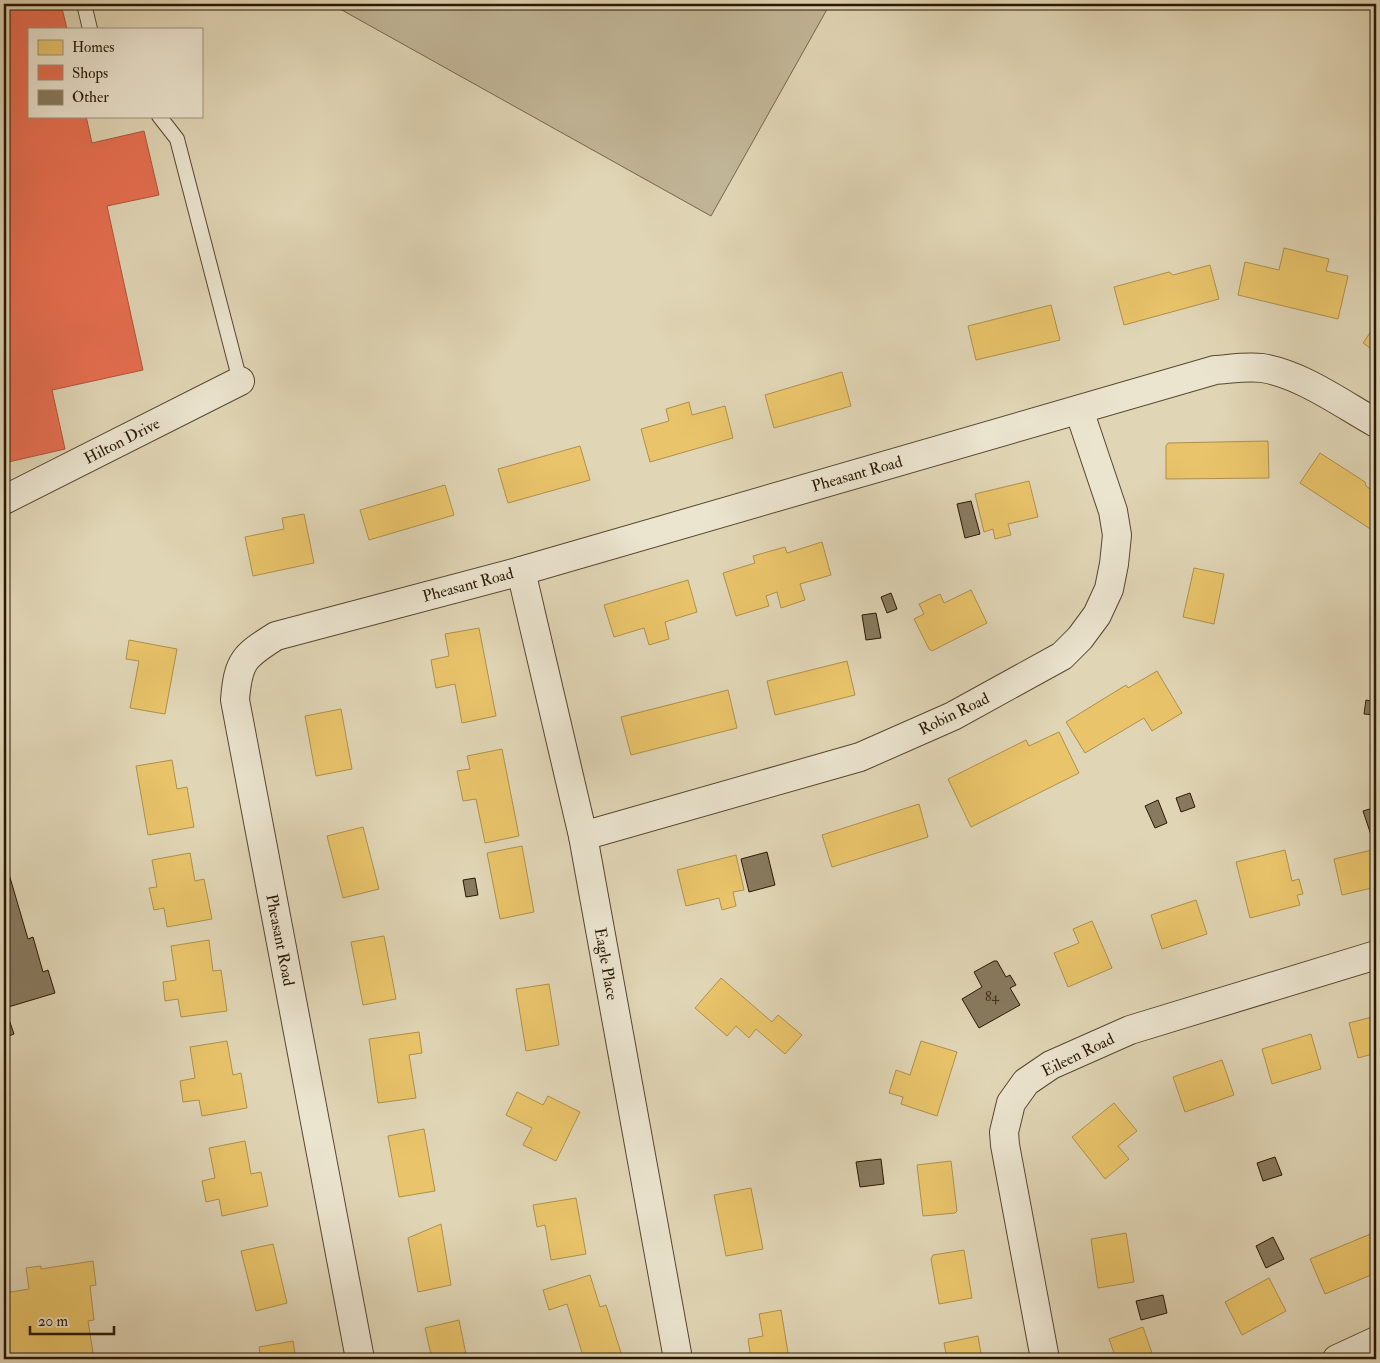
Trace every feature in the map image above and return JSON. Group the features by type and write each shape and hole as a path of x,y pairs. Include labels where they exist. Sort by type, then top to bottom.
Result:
{"street":[{"name":"Pheasant Road","path":"360,1359 235,700 236,682 241,665 252,651 276,636 521,571 1215,370 1260,368 1283,374 1306,383 1376,423"},
{"name":"Hilton Drive","path":"4,500 240,381"},
{"name":"Robin Road","path":"583,836 860,757 953,716 1062,656 1080,638 1097,615 1109,589 1116,542 1113,511 1079,410"},
{"name":"Eagle Place","path":"521,571 583,836 678,1359"},
{"name":"Eileen Road","path":"1045,1359 1004,1132 1011,1104 1026,1082 1051,1065 1130,1030 1376,955"},
{"path":"1337,1359 1376,1341"}],"lane":[{"path":"84,4 90,28"},
{"path":"160,118 177,139 240,381"}],"shaded area":[{"path":"331,4 830,4 711,216"}],"building: Homes":[{"path":"1284,248 1329,259 1326,271 1348,276 1338,319 1238,295 1245,262 1279,270"},
{"path":"1210,265 1219,299 1124,325 1114,287 1169,272 1173,275"},
{"path":"1051,305 1060,340 976,360 968,326"},
{"path":"1376,324 1376,352 1363,343"},
{"path":"842,372 851,406 774,428 765,395"},
{"path":"689,402 692,415 725,406 733,438 650,462 641,429 669,421 666,409"},
{"path":"1268,441 1269,478 1166,479 1166,446 1168,443"},
{"path":"580,446 590,480 508,503 498,469"},
{"path":"1320,453 1365,482 1366,486 1376,493 1375,532 1300,483"},
{"path":"1029,481 1038,517 1008,524 1011,535 995,539 993,529 984,532 975,494"},
{"path":"445,485 454,515 369,540 360,510"},
{"path":"304,514 314,563 253,576 245,537 284,529 282,518"},
{"path":"822,542 831,575 800,584 805,600 781,608 777,592 766,596 769,606 736,616 723,573 755,563 753,556 785,547 787,553"},
{"path":"1194,568 1224,574 1214,624 1183,617"},
{"path":"688,580 697,612 665,622 669,639 649,645 644,628 614,637 604,605"},
{"path":"971,590 987,623 932,651 929,649 914,619 924,614 919,604 940,594 944,603"},
{"path":"479,628 496,716 462,723 455,684 436,688 431,660 449,656 445,634"},
{"path":"129,640 177,649 165,714 130,708 139,661 126,659"},
{"path":"847,661 855,695 775,715 767,681"},
{"path":"1157,671 1182,713 1152,731 1144,718 1085,753 1066,722 1126,685 1128,688"},
{"path":"728,690 737,728 631,755 621,717"},
{"path":"341,709 352,769 316,776 305,716"},
{"path":"1059,732 1079,773 971,827 948,779 1026,740 1029,746"},
{"path":"502,749 519,836 485,843 476,799 463,801 457,771 470,769 467,756"},
{"path":"172,760 177,789 187,787 194,827 148,835 136,766"},
{"path":"919,804 928,837 832,867 822,835"},
{"path":"363,827 379,889 343,898 327,836"},
{"path":"522,846 534,912 500,919 487,853"},
{"path":"1376,849 1376,887 1342,895 1334,859"},
{"path":"1285,850 1292,881 1299,879 1303,894 1297,895 1300,905 1250,918 1236,862"},
{"path":"190,853 195,881 204,879 212,919 167,927 164,908 154,910 149,888 157,887 152,860"},
{"path":"736,855 744,890 733,892 736,906 722,910 719,898 686,906 677,870"},
{"path":"1196,900 1207,934 1162,949 1151,915"},
{"path":"1092,921 1112,968 1068,987 1054,953 1079,943 1073,929"},
{"path":"384,936 396,999 363,1005 351,942"},
{"path":"209,940 213,971 221,970 227,1011 181,1017 178,999 165,1001 163,982 176,980 171,946"},
{"path":"721,978 772,1022 778,1015 802,1035 785,1054 756,1029 749,1038 736,1026 727,1036 695,1008"},
{"path":"549,984 559,1045 526,1051 516,989"},
{"path":"1376,1016 1376,1053 1358,1058 1349,1023"},
{"path":"419,1032 422,1053 409,1055 416,1098 378,1103 369,1039"},
{"path":"1311,1034 1321,1069 1272,1084 1262,1049"},
{"path":"227,1041 233,1075 241,1073 247,1108 202,1116 199,1100 183,1102 180,1081 195,1078 190,1047"},
{"path":"921,1041 957,1052 937,1116 901,1104 903,1097 889,1093 896,1070 910,1075"},
{"path":"1222,1060 1234,1095 1185,1112 1173,1077"},
{"path":"517,1092 543,1105 548,1096 580,1112 556,1161 523,1145 532,1128 506,1115"},
{"path":"1114,1103 1137,1131 1118,1146 1129,1159 1105,1179 1072,1137"},
{"path":"424,1129 435,1191 399,1197 388,1136"},
{"path":"245,1141 251,1174 261,1172 268,1206 222,1216 219,1199 206,1202 202,1181 215,1178 209,1148"},
{"path":"951,1161 957,1211 955,1213 923,1216 917,1165"},
{"path":"751,1188 763,1249 726,1256 714,1195"},
{"path":"576,1198 586,1254 551,1260 545,1225 537,1227 533,1205"},
{"path":"441,1224 451,1285 418,1292 408,1238"},
{"path":"1126,1233 1134,1282 1098,1288 1091,1239"},
{"path":"1373,1233 1376,1241 1376,1273 1325,1294 1310,1259"},
{"path":"273,1244 287,1303 256,1311 241,1251"},
{"path":"964,1250 972,1298 939,1304 931,1259 933,1255"},
{"path":"93,1261 96,1285 90,1286 94,1320 88,1321 94,1359 4,1359 4,1293 29,1289 26,1268 41,1266 41,1269"},
{"path":"590,1275 600,1307 606,1305 622,1356 612,1359 584,1359 567,1304 549,1310 543,1290"},
{"path":"1269,1278 1286,1311 1242,1335 1225,1302"},
{"path":"781,1310 789,1359 751,1359 748,1339 763,1336 759,1314"},
{"path":"459,1320 467,1359 432,1359 425,1328"},
{"path":"1143,1327 1154,1359 1116,1359 1109,1339"},
{"path":"978,1336 982,1359 947,1359 944,1343"},
{"path":"293,1341 296,1359 261,1359 259,1347"}],"building: Shops":[{"path":"4,4 61,4 67,28 28,28 28,118 86,118 92,143 144,131 159,195 107,206 143,370 52,390 65,449 4,463"}],"building: Other":[{"path":"971,501 980,534 965,538 957,504"},
{"path":"891,593 897,609 887,613 881,597"},
{"path":"876,613 881,638 866,640 862,615"},
{"path":"1366,700 1376,702 1376,715 1364,714"},
{"path":"1190,793 1195,807 1181,812 1176,798"},
{"path":"1158,800 1167,823 1155,828 1145,806"},
{"path":"1376,807 1376,834 1371,835 1363,811"},
{"path":"767,852 775,885 749,892 741,859"},
{"path":"4,857 28,939 33,937 43,972 48,970 55,993 5,1008 14,1034 4,1038"},
{"path":"475,878 478,895 466,897 463,880"},
{"path":"997,961 1006,977 1010,975 1016,985 1010,988 1020,1005 979,1028 962,999 982,987 974,972"},
{"path":"1275,1157 1282,1175 1263,1181 1257,1163"},
{"path":"881,1159 884,1184 860,1187 856,1162"},
{"path":"1273,1237 1284,1259 1266,1268 1256,1246"},
{"path":"1163,1295 1167,1313 1141,1320 1136,1301"}]}
